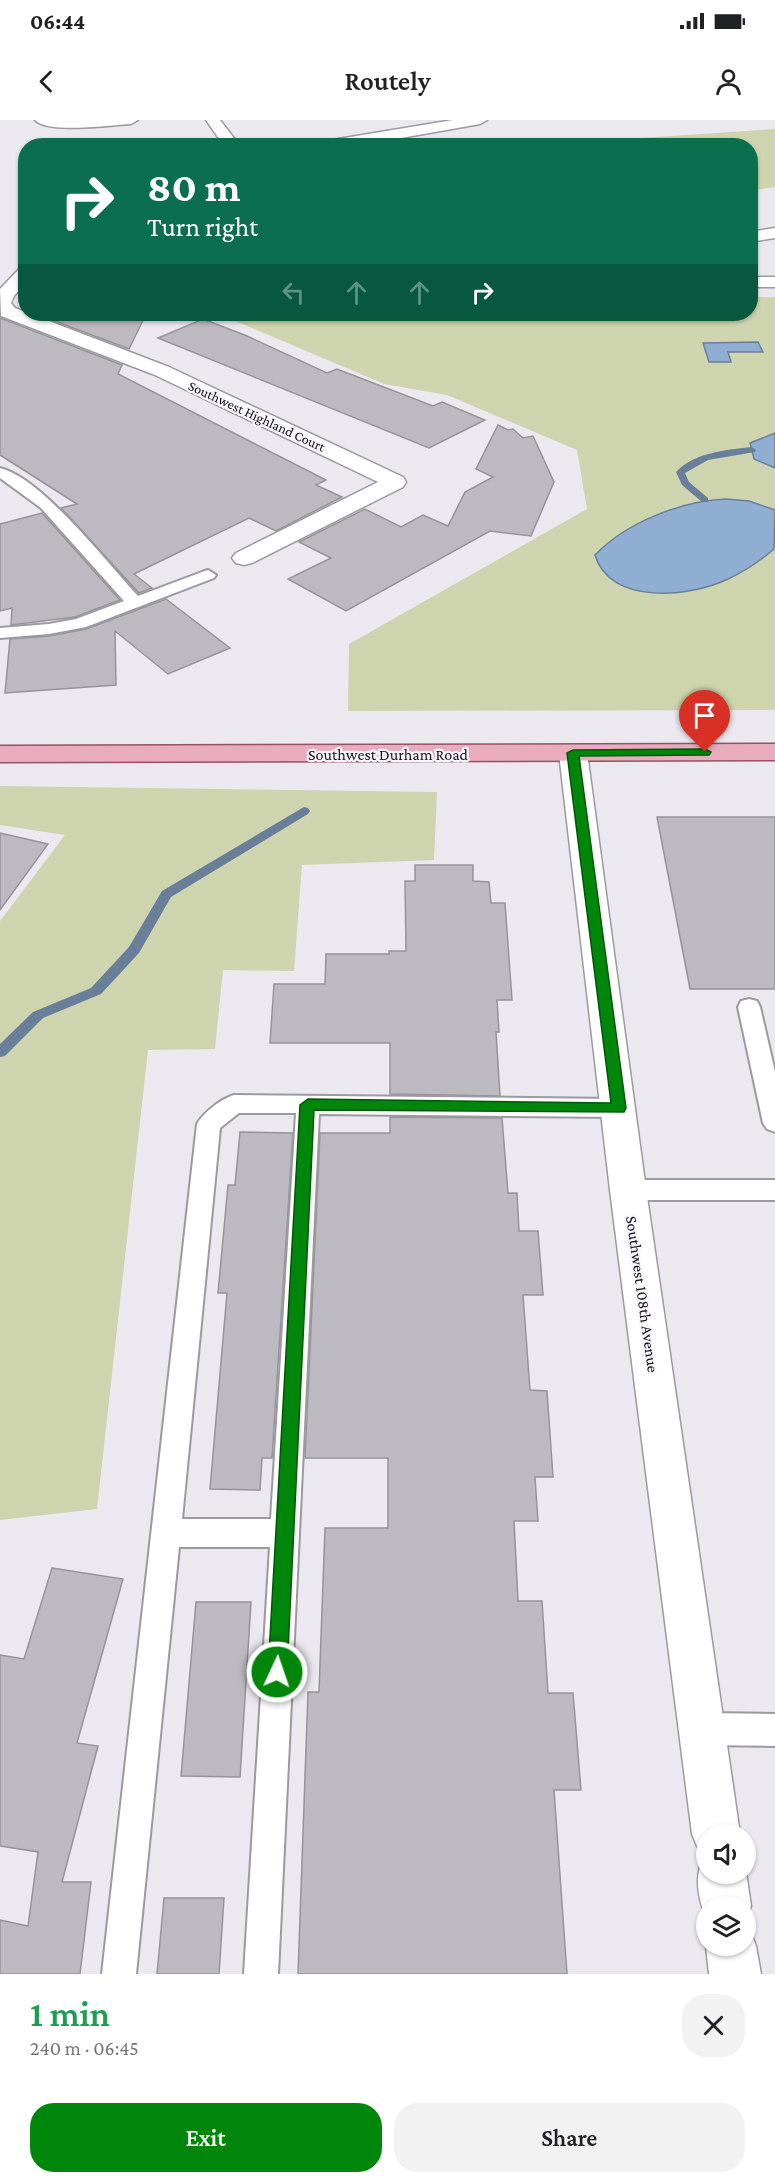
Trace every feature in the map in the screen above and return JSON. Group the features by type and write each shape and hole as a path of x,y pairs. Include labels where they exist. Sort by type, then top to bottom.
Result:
{"main road":[{"name":"Southwest Durham Road","path":"0,754 775,752"}],"street":[{"path":"42,120 69,123 131,120"},
{"path":"213,120 225,138"},
{"path":"408,120 422,129"},
{"path":"371,138 480,120"},
{"path":"758,236 775,233"},
{"name":"Southwest Highland Court","path":"18,273 2,303 8,312 18,316"},
{"path":"758,282 775,282"},
{"name":"Southwest Highland Court","path":"31,321 162,371 395,482 244,558"},
{"name":"Southwest 108th Avenue","path":"573,753 628,1190 715,1824"},
{"path":"732,1956 735,1974"}],"lane":[{"path":"0,472 21,484 46,506 135,603"},
{"path":"0,633 49,629 80,623 208,575"},
{"path":"749,1007 775,1123"},
{"path":"119,1974 209,1124 234,1104 619,1108"},
{"path":"261,1974 308,1105"},
{"path":"628,1190 775,1190"},
{"path":"165,1533 285,1533"},
{"path":"702,1730 775,1730"}],"green space":[{"path":"775,129 775,187 758,190 758,138 641,138"},
{"path":"758,297 775,297 775,710 348,711 349,644 587,509 577,450 447,395 384,384 236,321 758,321"},
{"path":"0,786 437,792 434,860 302,865 294,971 223,970 215,1049 148,1050 97,1509 0,1520 0,921 65,835 0,825"}],"water":[{"path":"758,342 763,352 728,352 731,362 709,362 703,343"},
{"path":"775,433 775,468 754,459 750,443"},
{"path":"726,499 749,501 775,510 774,549 752,566 728,579 694,590 674,593 634,590 617,583 604,571 595,555 623,533 656,515 691,504"}],"building":[{"path":"0,318 122,365 118,374 326,480 316,485 342,497 276,531 249,518 134,574 152,588 139,593 61,508 77,504 0,455"},
{"path":"55,321 143,321 129,349"},
{"path":"198,321 208,321 247,336 327,373 337,369 433,406 442,402 485,420 429,448 158,338"},
{"path":"498,425 508,430 513,429 523,438 533,436 554,482 531,536 490,531 346,611 288,579 331,558 299,542 365,509 401,527 423,515 448,526 465,492 493,477 476,469"},
{"path":"42,513 120,600 75,617 11,625 12,608 0,611 0,524"},
{"path":"166,599 230,648 168,674 115,631 116,685 5,693 10,639 49,636 86,629"},
{"path":"657,817 775,817 775,989 690,989"},
{"path":"0,833 48,844 0,910"},
{"path":"415,865 473,865 473,881 489,882 491,903 505,903 512,1000 497,1000 499,1032 496,1032 500,1096 390,1094 390,1043 270,1043 274,984 325,984 326,954 389,954 389,951 406,951 405,881 415,881"},
{"path":"390,1117 502,1118 508,1193 517,1193 519,1231 538,1231 543,1295 523,1295 530,1390 547,1391 553,1477 535,1477 538,1521 514,1521 518,1601 542,1601 548,1693 573,1693 581,1790 554,1790 567,1974 298,1974 308,1692 319,1692 325,1528 388,1528 388,1458 305,1458 320,1133 390,1133"},
{"path":"240,1132 293,1133 272,1458 262,1458 260,1490 210,1489 227,1293 218,1293 228,1185 235,1185"},
{"path":"52,1568 123,1579 77,1743 98,1746 62,1882 91,1882 80,1974 0,1974 0,1920 28,1926 38,1852 0,1846 0,1655 24,1659"},
{"path":"196,1602 251,1602 240,1777 181,1776"},
{"path":"164,1898 224,1898 219,1974 157,1974"}],"waterway":[{"path":"705,500 685,483 680,472 705,458 752,450"},
{"path":"0,1052 38,1015 96,991 134,950 166,894 304,811"}],"route":[{"path":"277,1672 308,1105 619,1108 573,753 705,752"}]}
